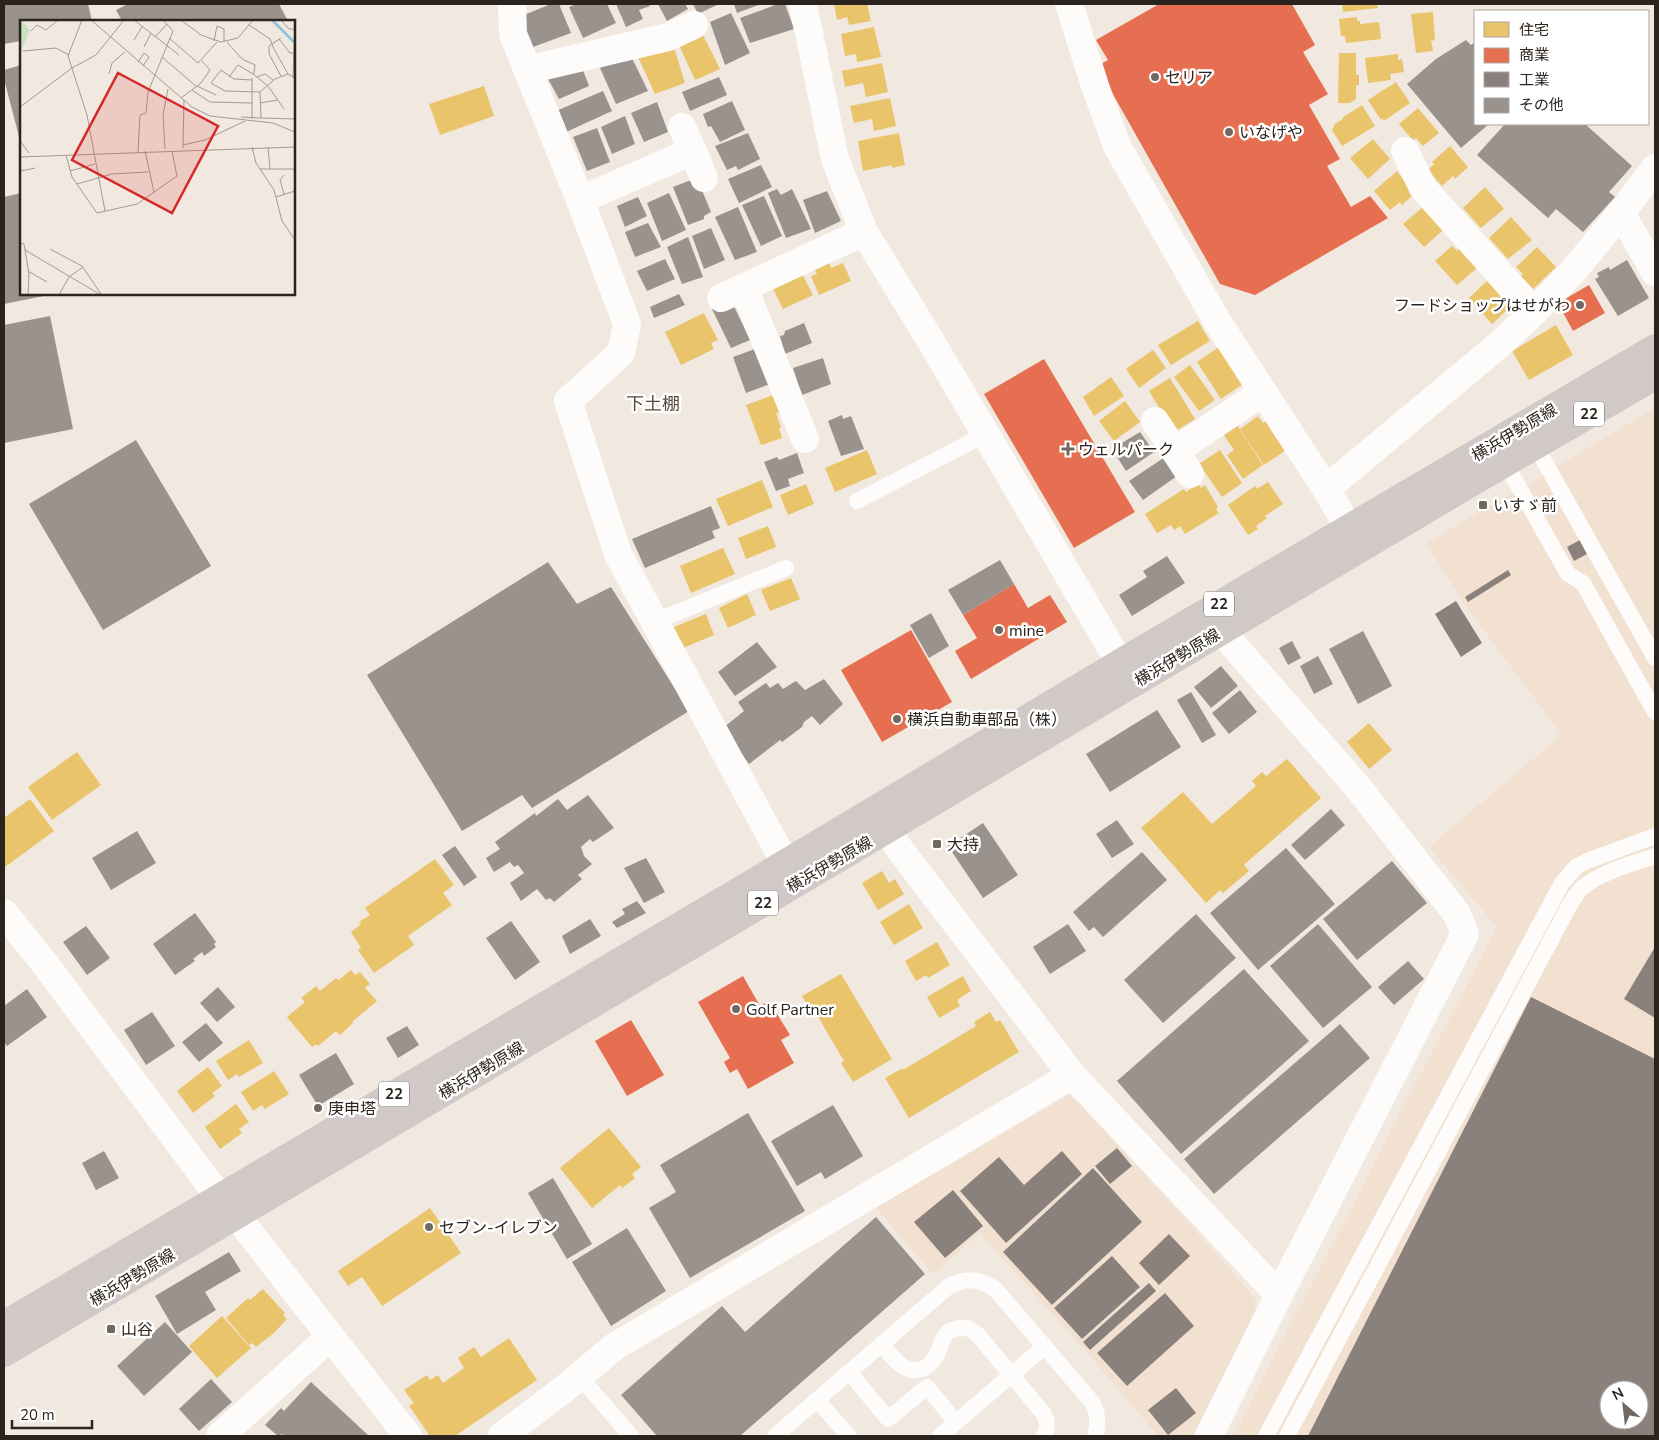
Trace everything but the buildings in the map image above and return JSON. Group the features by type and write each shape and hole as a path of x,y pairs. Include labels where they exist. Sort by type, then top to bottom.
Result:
{"main road":[{"name":"横浜伊勢原線","path":"4,1325 227,1206 790,873 1120,663 1655,348"},
{"name":"横浜伊勢原線","path":"790,873 887,830 1535,445 1655,376"},
{"name":"横浜伊勢原線","path":"4,1353 227,1206"}],"street":[{"path":"512,4 513,34 580,200 627,324 621,353 568,402 618,554 790,873"},
{"path":"803,4 835,159 864,232 986,434 1120,663"},
{"path":"1069,4 1095,86 1117,146 1217,321 1326,489 1349,528"},
{"path":"527,70 668,37 694,25"},
{"path":"580,200 688,139 704,178"},
{"path":"1405,151 1423,188 1534,312"},
{"path":"1326,489 1500,344 1534,312 1574,270 1622,213 1655,168"},
{"path":"1622,213 1655,272"},
{"path":"805,438 732,293 864,232"},
{"path":"1175,451 1262,392"},
{"path":"1155,421 1190,474"},
{"path":"1209,1436 1279,1295 1465,934 1457,914 1368,800 1221,631"},
{"path":"887,830 909,862 1072,1075 1279,1295"},
{"path":"4,913 45,964 227,1206 408,1436"},
{"path":"502,1436 614,1347 1072,1075"},
{"path":"220,1436 330,1337"}],"lane":[{"path":"857,501 986,434"},
{"path":"1535,445 1655,658"},
{"path":"1505,463 1568,574 1583,583 1655,712"},
{"path":"654,622 786,568"},
{"path":"1266,1436 1562,883 1576,867 1586,861 1655,836"},
{"path":"1287,1436 1572,902 1580,890 1590,882 1655,856"},
{"path":"775,1436 948,1287 958,1281 967,1279 983,1281 996,1290 1092,1402 1097,1413 1098,1423 1095,1436"},
{"path":"881,1344 904,1369 914,1371 922,1369 934,1361 942,1339 952,1329 968,1328 978,1335 1044,1414 1048,1428 1044,1436"},
{"path":"940,1436 1045,1346"},
{"path":"849,1372 888,1419 927,1387 956,1422"},
{"path":"579,1376 631,1436"},
{"path":"817,1400 849,1436"}],"shaded area":[{"path":"1655,408 1655,1436 1233,1436 1497,927 1429,847 1562,735 1466,606 1426,544"},
{"path":"1070,1095 1082,1105 1251,1293 1256,1301 1255,1314 1192,1436 1158,1436 1091,1357 980,1233 933,1274 876,1208"}],"place":[{"name":"セリア","path":"1155,77"},
{"name":"いなげや","path":"1229,132"},
{"name":"フードショップはせがわ","path":"1580,305"},
{"name":"ウェルパーク","path":"1068,449"},
{"name":"いすゞ前","path":"1483,505"},
{"name":"mine","path":"999,630"},
{"name":"横浜自動車部品（株）","path":"897,719"},
{"name":"大持","path":"937,844"},
{"name":"Golf Partner","path":"736,1009"},
{"name":"庚申塔","path":"318,1108"},
{"name":"セブン-イレブン","path":"429,1227"},
{"name":"山谷","path":"111,1329"}],"district":[{"name":"下土棚","path":"653,404"}]}
